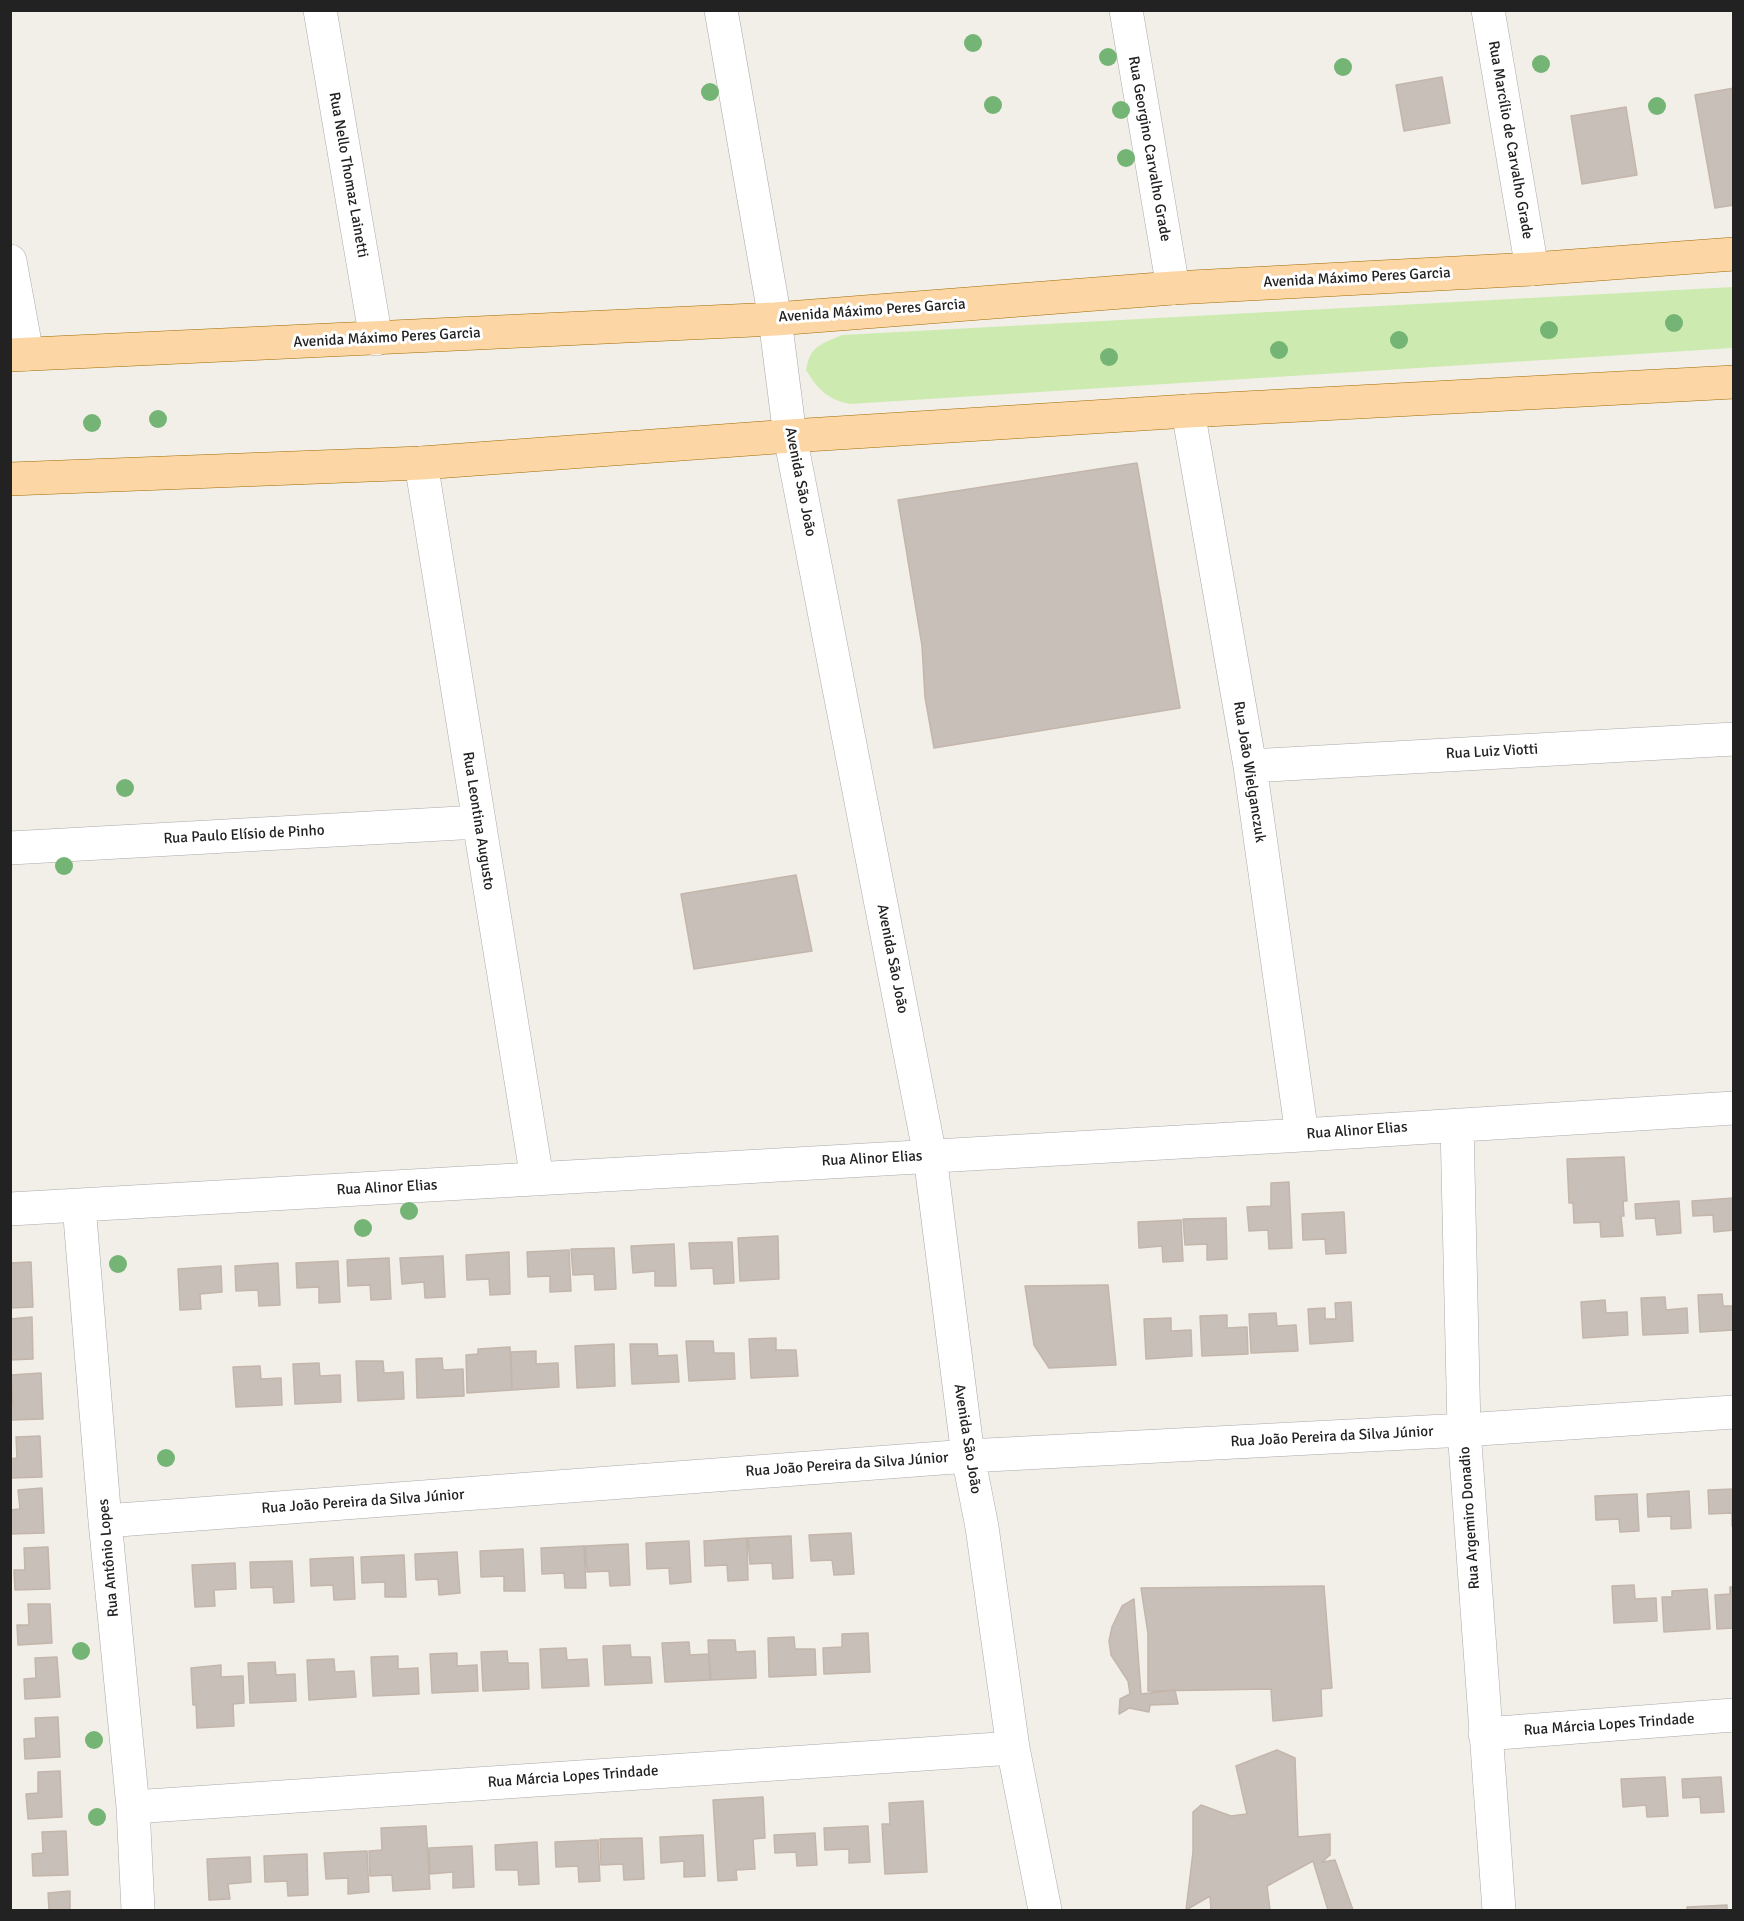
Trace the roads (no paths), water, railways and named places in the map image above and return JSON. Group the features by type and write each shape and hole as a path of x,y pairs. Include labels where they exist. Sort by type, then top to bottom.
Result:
{"main road":[{"name":"Avenida Máximo Peres Garcia","path":"19,354 775,319 1173,288 1532,269 1734,254"},
{"path":"10,479 421,463 790,436 1188,411 1734,382"}],"street":[{"name":"Rua Nello Thomaz Lainetti","path":"320,10 376,339"},
{"name":"Avenida São João","path":"721,10 775,319 790,436 930,1156 968,1456 982,1527 1013,1748 1045,1911"},
{"name":"Rua Georgino Carvalho Grade","path":"1126,10 1173,288"},
{"name":"Rua Marcílio de Carvalho Grade","path":"1488,10 1532,269"},
{"path":"10,261 19,354"},
{"name":"Rua João Wielganczuk","path":"1188,411 1250,766 1302,1135"},
{"name":"Rua Leontina Augusto","path":"421,463 537,1179"},
{"name":"Rua Luiz Viotti","path":"1250,766 1734,739"},
{"name":"Rua Paulo Elísio de Pinho","path":"10,848 478,822"},
{"name":"Rua Alinor Elias","path":"10,1209 1734,1108"},
{"name":"Rua Argemiro Donadio","path":"1457,1125 1464,1430 1499,1911"},
{"name":"Rua Antônio Lopes","path":"79,1205 105,1521 133,1807 138,1911"},
{"name":"Rua João Pereira da Silva Júnior","path":"105,1521 968,1456 1464,1430 1734,1412"},
{"name":"Rua Márcia Lopes Trindade","path":"1485,1734 1734,1715"},
{"name":"Rua Márcia Lopes Trindade","path":"133,1807 1013,1748"}]}
